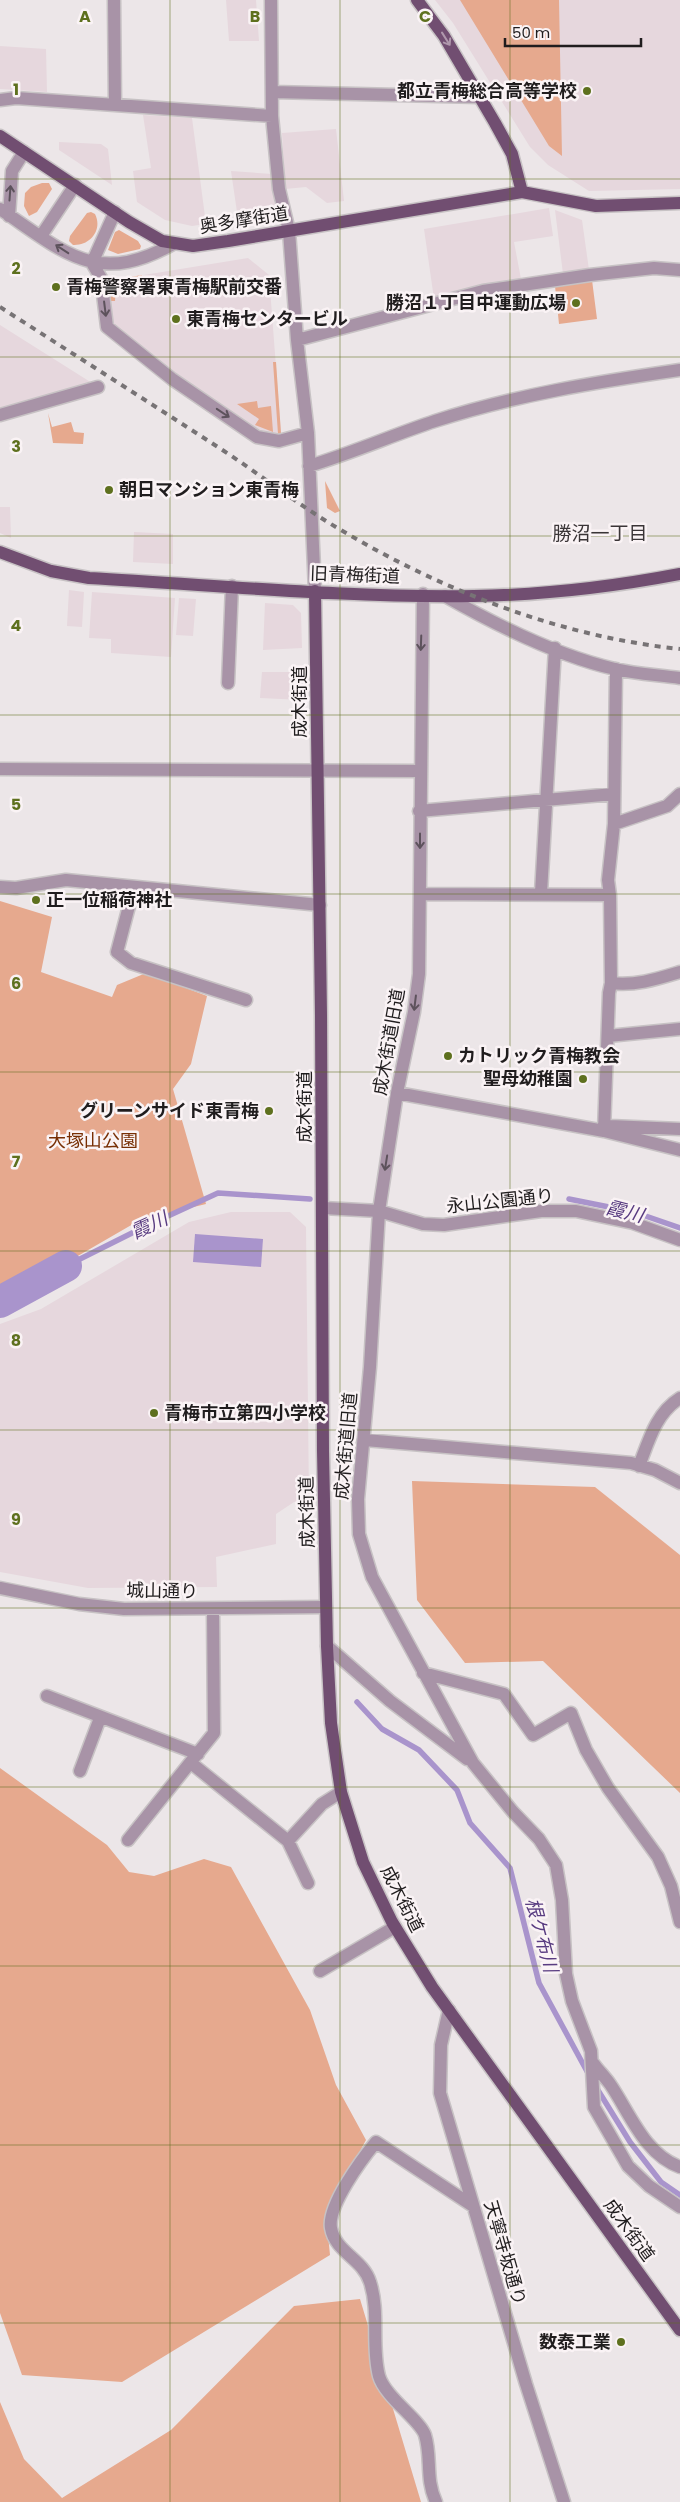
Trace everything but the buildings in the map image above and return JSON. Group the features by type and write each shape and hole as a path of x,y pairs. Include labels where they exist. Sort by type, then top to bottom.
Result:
{"main road":[{"path":"417,0 444,36 512,154 522,192"},
{"name":"奥多摩街道","path":"0,136 152,236 173,244 193,246 522,192 596,206 680,203"},
{"name":"旧青梅街道","path":"0,552 51,571 89,578 315,592 445,596 576,590 680,574"},
{"name":"成木街道","path":"315,592 320,905 326,1607 331,1723 341,1792 369,1876 395,1927 449,2010 680,2330"}],"street":[{"path":"114,0 115,105"},
{"path":"271,0 272,116 279,189 289,231 297,340 308,432 315,592"},
{"path":"273,92 480,97"},
{"path":"0,100 16,98 272,116"},
{"path":"24,152 12,171 5,212 74,257 92,263 112,264 141,260 173,244"},
{"path":"41,236 75,186"},
{"path":"92,263 115,212"},
{"path":"92,263 101,278 107,327 172,379 264,439 279,440 308,432"},
{"path":"297,340 483,291 590,275 654,268 680,270"},
{"path":"309,466 435,421 519,398 607,380 680,370"},
{"path":"0,414 98,387"},
{"path":"228,683 232,586"},
{"name":"成木街道旧道","path":"423,594 419,974 414,1012 397,1093 379,1211 380,1228 365,1440 358,1499 359,1534 372,1577 473,1763 513,1812 539,1839 556,1865 562,1900 566,1974 572,2002 591,2051 593,2063 591,2088 594,2107 628,2166 649,2186 680,2206"},
{"path":"445,596 472,612 555,648 616,669 680,678"},
{"path":"541,893 555,648"},
{"path":"604,1128 609,993 612,983 608,880 614,824 616,669"},
{"path":"0,769 420,771"},
{"path":"420,811 614,794"},
{"path":"614,824 667,806 680,794"},
{"path":"0,887 16,888 66,880 320,905"},
{"path":"134,887 117,952 130,963 246,1000"},
{"path":"420,894 610,894"},
{"path":"612,983 628,985 680,972"},
{"path":"608,1036 680,1029"},
{"path":"397,1093 604,1128 680,1150"},
{"path":"604,1128 680,1129"},
{"name":"永山公園通り","path":"323,1208 379,1211 423,1224 444,1225 541,1211 576,1211 633,1223 680,1240"},
{"path":"640,1466 657,1423 667,1406 680,1398"},
{"path":"365,1440 552,1456 640,1466 655,1470 680,1483"},
{"name":"城山通り","path":"0,1588 79,1604 124,1609 213,1610 326,1607"},
{"path":"128,1840 214,1733 213,1610"},
{"path":"327,1646 390,1701 473,1763"},
{"path":"423,1673 504,1694 533,1735 570,1713 586,1750 608,1788 658,1857 671,1886 680,1922"},
{"path":"46,1696 194,1758 288,1841 308,1883"},
{"path":"80,1771 100,1718"},
{"path":"288,1841 322,1804 341,1792"},
{"path":"320,1971 395,1927"},
{"name":"天寧寺坂通り","path":"449,2010 441,2045 440,2093 564,2502"},
{"path":"593,2063 609,2083 638,2132 655,2151 680,2167"},
{"path":"436,2502 429,2487 425,2434 394,2400 380,2378 370,2281 359,2264 338,2246 330,2227 339,2196 376,2142 473,2206"}],"shaded area":[{"path":"226,0 256,0 259,41 229,41"},
{"name":"都立青梅総合高等学校","path":"435,0 680,0 680,189 589,191 548,165 530,147 453,23"},
{"path":"0,46 46,49 47,92 0,89"},
{"path":"143,115 192,118 206,224 192,226 165,220 137,202 133,171 151,168"},
{"path":"336,129 344,201 327,203 306,187 285,189 282,133"},
{"path":"59,142 101,144 108,149 112,185 59,150"},
{"path":"231,171 272,174 275,206 270,213 238,219"},
{"path":"549,208 553,236 514,242 521,279 471,288 434,299 424,229"},
{"path":"555,210 582,220 589,270 563,274"},
{"path":"248,258 269,275 281,433 266,433 253,426 171,370 113,324 107,281"},
{"path":"0,325 92,383 0,409"},
{"path":"0,507 10,507 11,538 0,533"},
{"path":"134,532 173,534 173,564 133,562"},
{"path":"69,590 84,592 82,627 67,626"},
{"path":"92,592 175,598 171,657 111,653 111,639 89,638"},
{"path":"179,598 196,599 193,636 176,635"},
{"path":"265,603 293,605 301,613 302,648 263,650"},
{"path":"262,672 302,672 302,700 260,698"},
{"name":"青梅市立第四小学校","path":"231,1212 290,1212 306,1227 309,1501 294,1502 276,1514 276,1544 216,1557 217,1587 88,1588 0,1572 0,1324 41,1309 189,1222"},
{"path":"195,1234 263,1239 261,1267 193,1262"}],"green space":[{"path":"460,0 559,0 562,156 549,146"},
{"path":"42,183 49,183 52,189 37,212 29,216 24,206 25,193 31,187"},
{"path":"87,213 95,214 97,220 96,231 90,240 79,245 73,245 69,241 70,236"},
{"path":"119,230 138,241 141,246 140,249 118,254 108,250 115,232"},
{"path":"142,275 142,279 122,281 116,284 115,301 110,301 107,281"},
{"name":"勝沼１丁目中運動広場","path":"592,280 597,319 559,324 555,286"},
{"path":"273,362 276,362 281,433 278,434"},
{"path":"257,401 258,408 271,406 273,432 255,425 259,419 237,404"},
{"path":"48,413 52,427 71,422 74,432 84,433 83,444 53,443"},
{"path":"325,481 340,511 335,513 327,508"},
{"name":"大塚山公園","path":"0,901 52,917 41,972 112,997 117,985 146,973 207,996 191,1064 173,1089 206,1204 140,1220 0,1301"},
{"path":"412,1481 595,1487 680,1555 680,1793 543,1661 465,1663 417,1600"},
{"path":"0,1768 107,1845 129,1872 154,1876 204,1859 231,1867 310,2010 336,2085 366,2140 326,2214 330,2255 122,2382 22,2375 0,2313"},
{"path":"360,2299 421,2502 0,2502 0,2402 24,2459 62,2498 171,2430 294,2306"}],"waterway":[{"name":"霞川","path":"66,1266 218,1193 310,1199"},
{"name":"霞川","path":"569,1199 634,1212 680,1228"},
{"name":"霞川","path":"0,1302 66,1266"},
{"name":"根ケ布川","path":"357,1702 382,1729 419,1750 457,1790 470,1823 510,1868 539,1983 589,2075"},
{"name":"根ケ布川","path":"596,2087 630,2142 661,2182 680,2195"}],"railway":[{"path":"0,307 224,451 326,521 409,567 496,605 541,620 587,633 680,649"}],"place":[{"name":"都立青梅総合高等学校","path":"587,91"},
{"name":"青梅警察署東青梅駅前交番","path":"56,287"},
{"name":"勝沼１丁目中運動広場","path":"576,303"},
{"name":"東青梅センタービル","path":"176,319"},
{"name":"朝日マンション東青梅","path":"109,490"},
{"name":"正一位稲荷神社","path":"36,900"},
{"name":"カトリック青梅教会","path":"448,1056"},
{"name":"聖母幼稚園","path":"583,1079"},
{"name":"グリーンサイド東青梅","path":"269,1111"},
{"name":"青梅市立第四小学校","path":"154,1413"},
{"name":"数泰工業","path":"621,2342"}],"district":[{"name":"勝沼一丁目","path":"600,533"}]}
